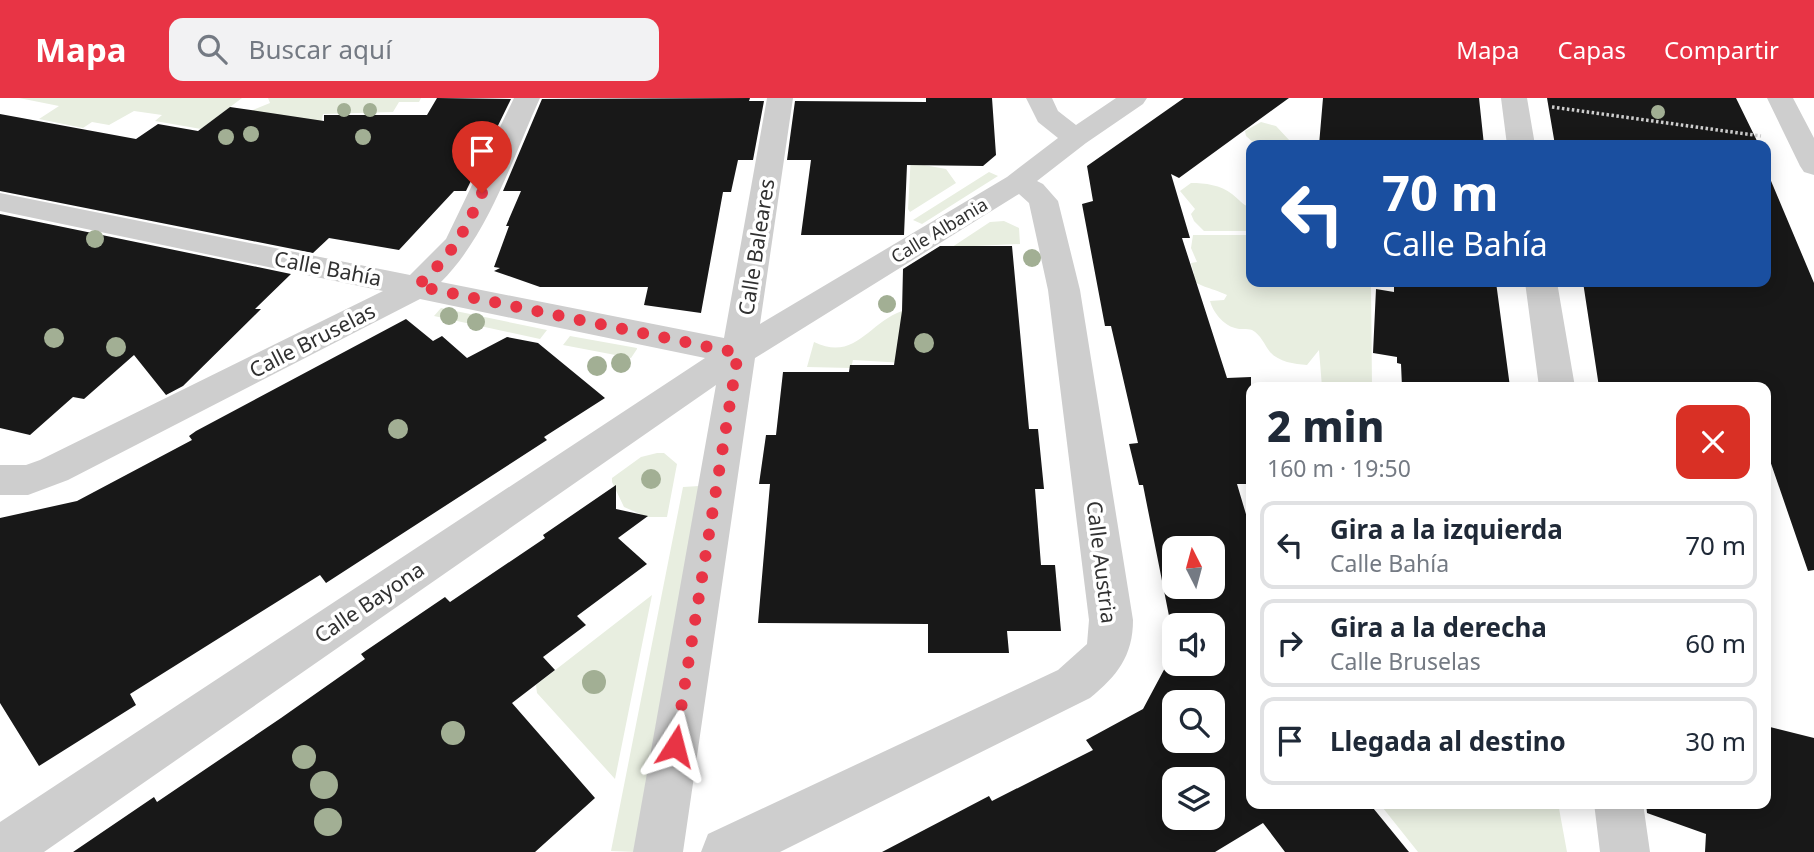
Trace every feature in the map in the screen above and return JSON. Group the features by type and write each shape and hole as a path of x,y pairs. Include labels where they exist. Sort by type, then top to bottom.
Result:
{"street":[{"name":"Calle Bruselas","path":"3,481 28,480 54,470 417,286 449,256 460,241 527,98"},
{"name":"Calle Baleares","path":"658,852 780,98"},
{"path":"1039,98 1041,110 1048,118 1076,136"},
{"name":"Calle Albania","path":"738,353 1017,183 1076,136 1134,98"},
{"path":"1780,98 1811,153"},
{"path":"1515,100 1520,140"},
{"name":"Calle Austria","path":"726,852 1074,684 1096,666 1111,646 1111,620 1064,290 1044,201 1033,190 1017,183"},
{"name":"Calle Bahía","path":"0,202 738,353"},
{"path":"1542,287 1556,382"},
{"name":"Calle Bayona","path":"0,852 738,353"},
{"path":"1619,809 1625,852"}],"path":[{"path":"1515,100 1773,138"}],"shaded area":[{"path":"19,98 242,98 201,129 155,121 162,115 134,111 109,125 92,122 83,128 39,119 59,106"},
{"path":"268,98 421,98 419,102 399,102 393,112 323,114 321,123 225,133 253,110 270,103"},
{"path":"1261,122 1276,126 1289,140 1250,140 1245,131"},
{"path":"912,136 924,165 946,169 956,183 910,212 908,209"},
{"path":"989,172 998,176 922,224 913,220"},
{"path":"1191,183 1223,188 1246,206 1246,231 1204,231 1191,214 1195,209 1180,191"},
{"path":"1004,221 1019,228 1020,244 974,246 940,255 990,222"},
{"path":"1193,235 1246,235 1246,287 1371,287 1372,382 1322,382 1319,350 1307,365 1287,362 1270,352 1252,330 1235,328 1223,321 1210,301 1224,300 1227,295 1200,285 1185,274 1194,274 1191,263 1197,262 1191,248"},
{"path":"441,308 547,330 540,339 434,316"},
{"path":"902,311 905,363 853,360 851,368 807,367 814,342 828,347 851,344"},
{"path":"570,336 637,349 631,358 563,345"},
{"path":"664,453 677,464 667,517 647,517 624,507 612,478 641,457"},
{"path":"699,486 635,852 611,851 683,487"},
{"path":"652,595 615,779 537,693 536,685"},
{"path":"1384,809 1559,809 1567,852 1418,852"}],"building":[{"path":"437,98 511,99 466,191 454,191 399,250 329,238 313,253 0,191 0,114 136,139 158,124 198,131 230,107 324,121 324,115 427,115"},
{"path":"750,98 749,101 764,101 753,160 738,160 731,192 723,192 701,313 644,305 648,287 540,287 494,271 500,268 494,267 509,226 506,226 521,191 503,191 542,99"},
{"path":"926,98 992,98 996,155 983,166 907,165 904,235 801,235 811,160 787,160 795,101 926,102"},
{"path":"1184,98 1289,98 1179,178 1171,174 1190,238 1182,238 1227,378 1251,377 1251,382 1246,382 1246,484 1237,484 1246,514 1246,809 1374,809 1409,852 1285,852 1263,823 1215,852 882,852 989,796 992,801 1093,750 1086,740 1143,709 1162,673 1162,676 1225,676 1225,613 1168,613 1166,599 1225,599 1225,536 1162,536 1162,581 1143,485 1139,485 1129,444 1138,443 1111,326 1105,326 1082,204 1093,201 1087,166"},
{"path":"1323,98 1479,98 1483,140 1319,140"},
{"path":"1547,98 1736,98 1757,140 1554,140"},
{"path":"1771,181 1814,283 1814,570 1808,571 1771,464 1771,382 1598,382 1584,287 1771,287"},
{"path":"0,214 291,274 255,309 261,309 183,386 166,395 134,355 84,399 73,397 30,435 0,428"},
{"path":"940,246 1012,246 1029,429 1038,429 1044,489 1035,489 1041,565 1055,565 1061,631 1007,631 1009,653 928,653 928,624 758,623 770,484 759,484 766,435 776,435 783,372 849,372 850,365 894,365 902,311 903,269"},
{"path":"1394,287 1497,287 1509,382 1402,382 1401,364 1397,363 1397,357 1373,353 1376,289 1394,292"},
{"path":"406,319 433,341 442,336 467,358 507,337 538,343 605,398 544,437 547,440 326,583 320,575 130,694 136,705 39,766 0,703 0,518 77,501 192,440 189,436 196,431"},
{"path":"616,485 616,509 648,516 618,538 647,564 577,616 586,625 543,657 555,670 512,703 595,798 535,852 73,852 154,797 157,802 365,659 361,654 445,597 450,602 545,538 543,535"},
{"path":"1771,727 1814,738 1814,852 1705,852 1706,834 1647,813 1647,809 1771,809"}],"route":[{"path":"482,193 460,241 435,271 417,286 738,353 675,746"}]}
